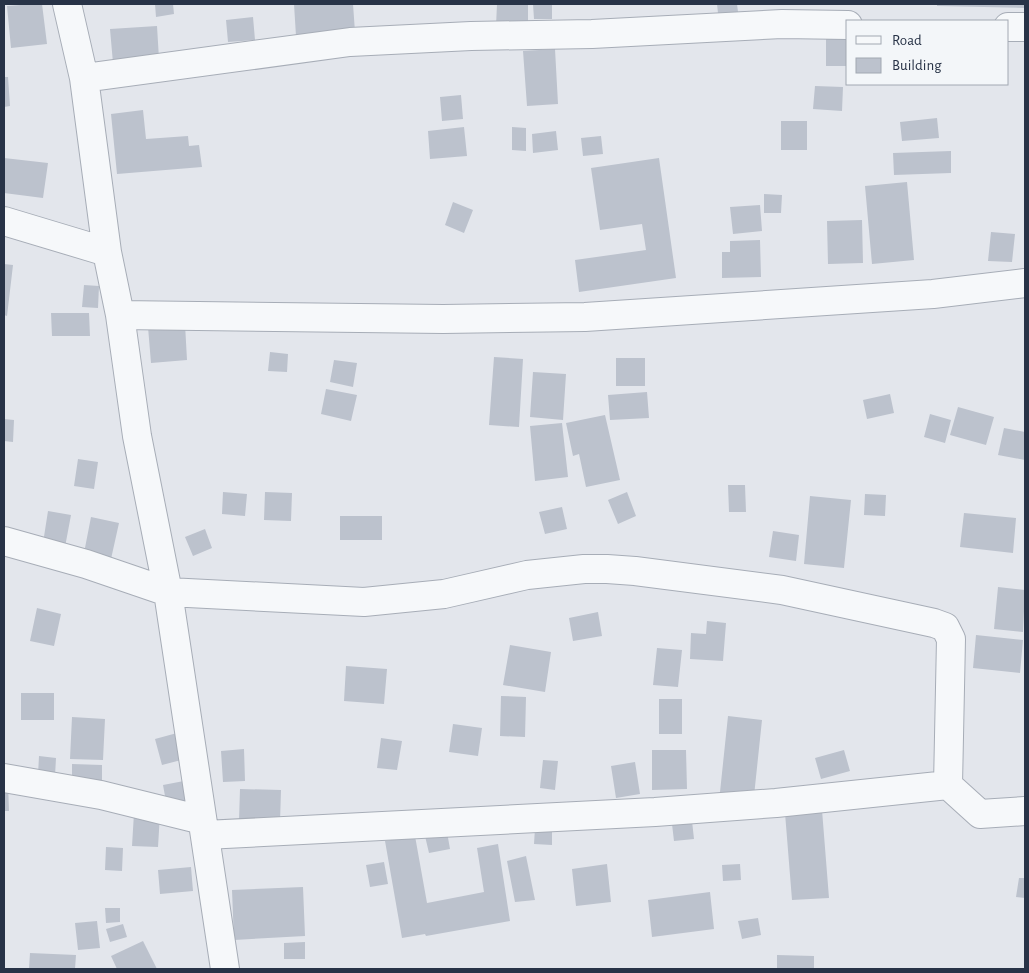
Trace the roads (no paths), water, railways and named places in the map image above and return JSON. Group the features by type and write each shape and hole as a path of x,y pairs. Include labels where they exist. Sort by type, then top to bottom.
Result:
{"street":[{"path":"67,4 84,78 107,252 120,315 137,436 168,592 225,969"},
{"path":"84,78 350,42 472,36 592,34 782,24 846,25"},
{"path":"1009,27 1025,27"},
{"path":"4,221 107,252"},
{"path":"120,315 443,319 585,317 933,294 1025,283"},
{"path":"4,541 86,564 168,592 364,602 444,594 527,575 584,569 635,571 782,590 934,623 945,627 951,638 948,785"},
{"path":"4,778 101,795 204,827 655,812 776,803 948,785 980,814 1025,811"}]}
